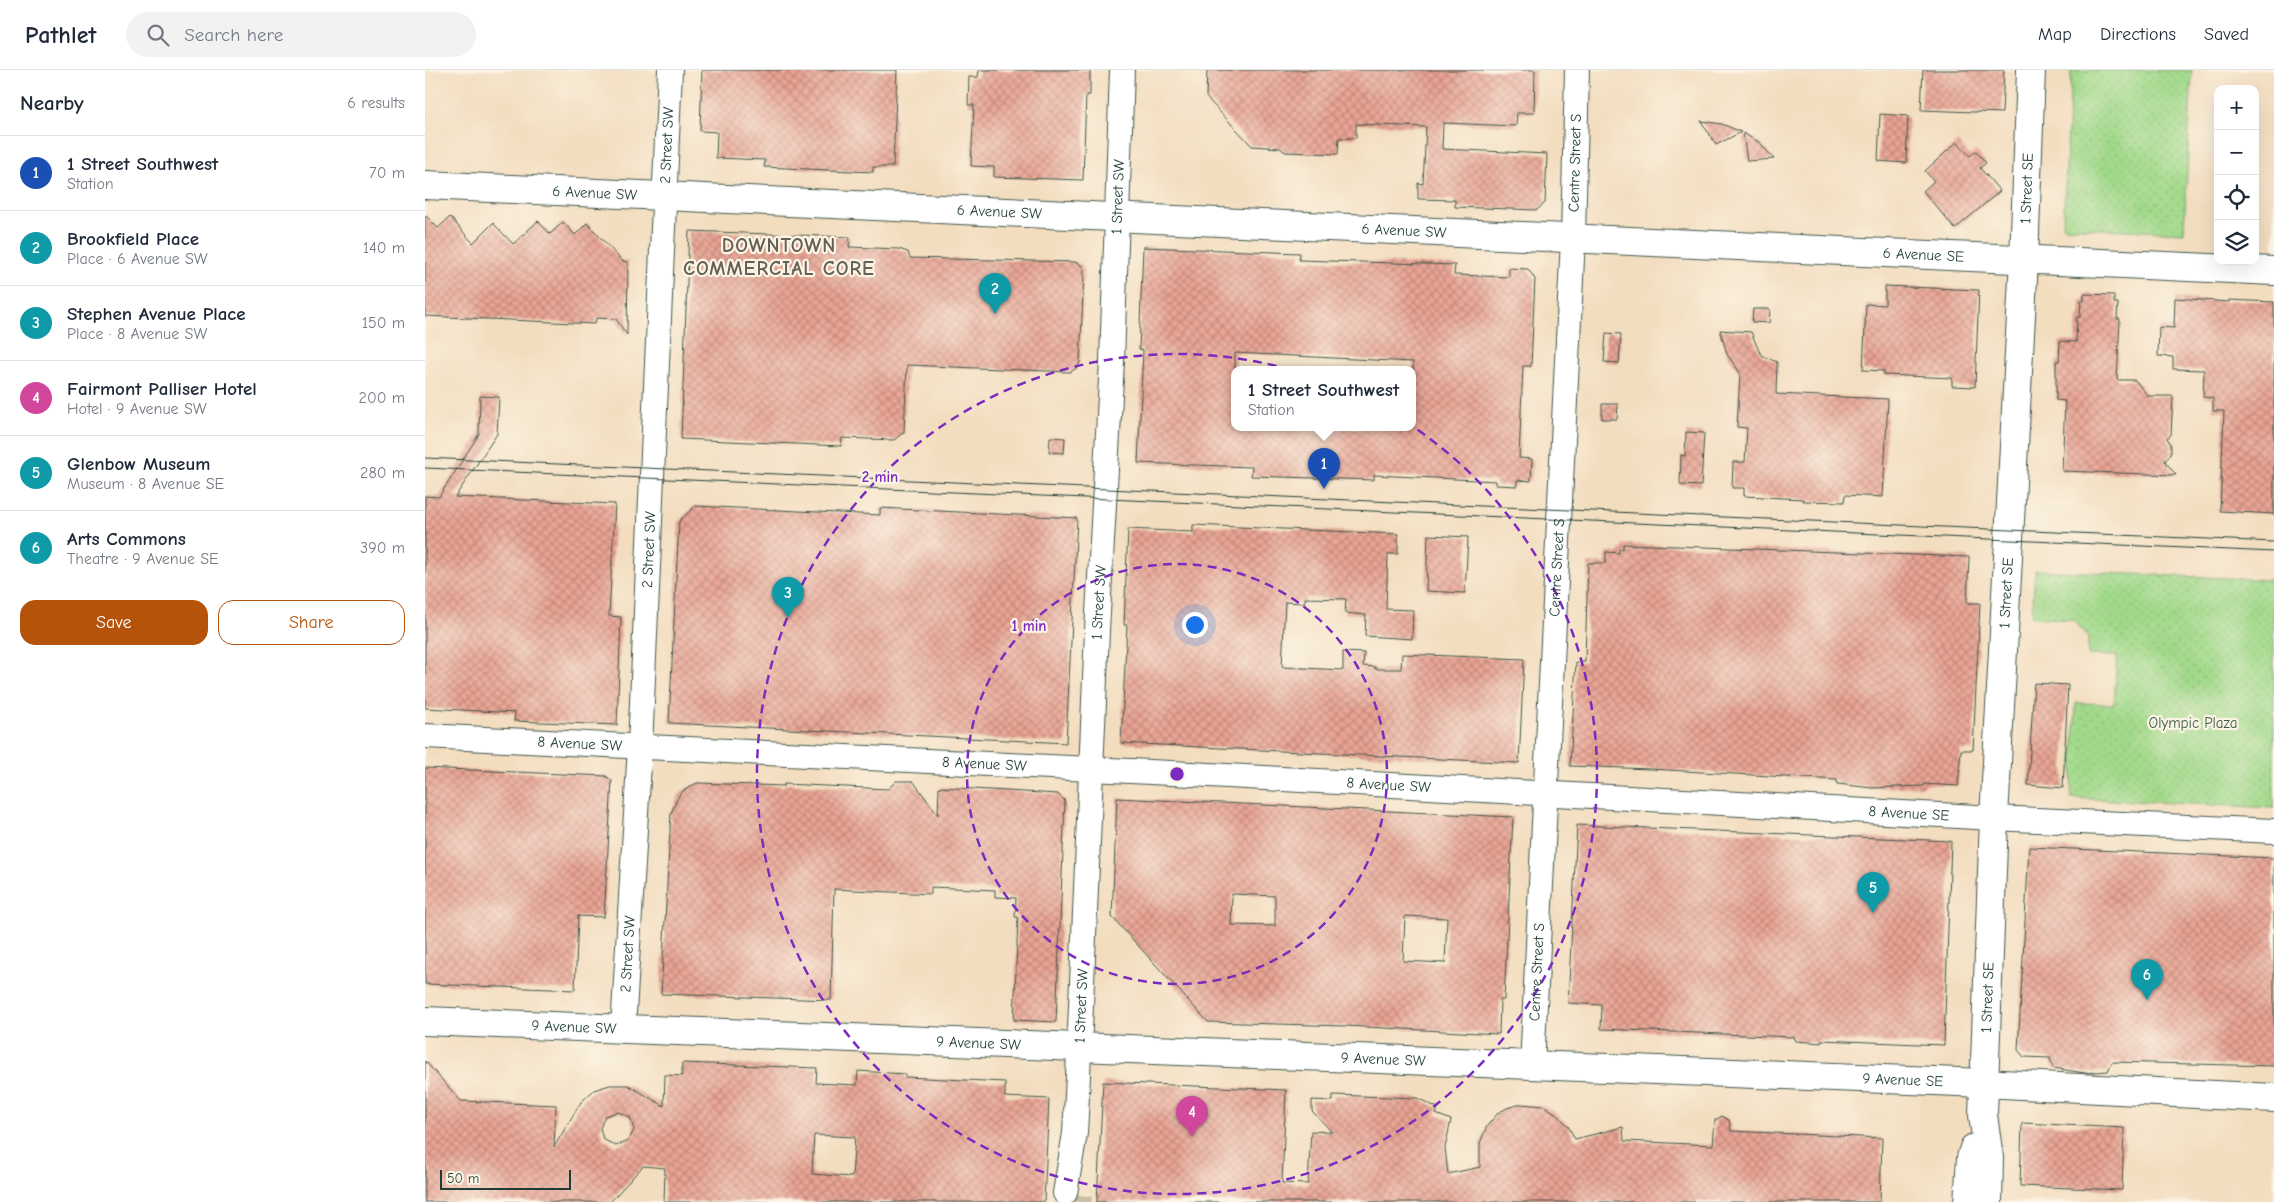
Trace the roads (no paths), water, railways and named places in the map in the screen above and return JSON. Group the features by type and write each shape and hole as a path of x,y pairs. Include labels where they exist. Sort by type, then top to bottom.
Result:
{"main road":[{"name":"1 Street SE","path":"1988,1202 1989,1158 1983,1115 1994,818 2024,260 2031,70"},
{"name":"6 Avenue SW","path":"425,185 1573,238"},
{"name":"6 Avenue SE","path":"1573,238 2274,270"},
{"name":"9 Avenue SW","path":"425,1021 1532,1066"},
{"name":"9 Avenue SE","path":"1532,1066 1984,1083 2274,1098"},
{"name":"1 Street SE","path":"1968,1202 1971,1158 1983,1115"}],"street":[{"name":"2 Street SW","path":"623,1029 640,747 670,70"},
{"name":"1 Street SW","path":"1072,1194 1118,218 1122,70"},
{"name":"Centre Street S","path":"1532,1066 1544,793 1573,238 1577,70"},
{"name":"8 Avenue SW","path":"425,736 1544,793"},
{"name":"8 Avenue SE","path":"1544,793 1994,818 2274,831"}],"tunnel":[{"path":"1079,1202 1080,1195"}],"tram line":[{"path":"425,458 2274,542"},
{"path":"425,468 2274,552"}],"place":[{"name":"Brookfield Place","path":"995,314"},
{"name":"1 Street Southwest","path":"1324,489"},
{"name":"Stephen Avenue Place","path":"788,618"},
{"name":"Glenbow Museum","path":"1873,913"},
{"name":"Arts Commons","path":"2147,1000"},
{"name":"Fairmont Palliser Hotel","path":"1192,1137"}],"district":[{"name":"DOWNTOWN COMMERCIAL CORE","path":"779,256"}],"park label":[{"name":"Olympic Plaza","path":"2193,723"}]}
